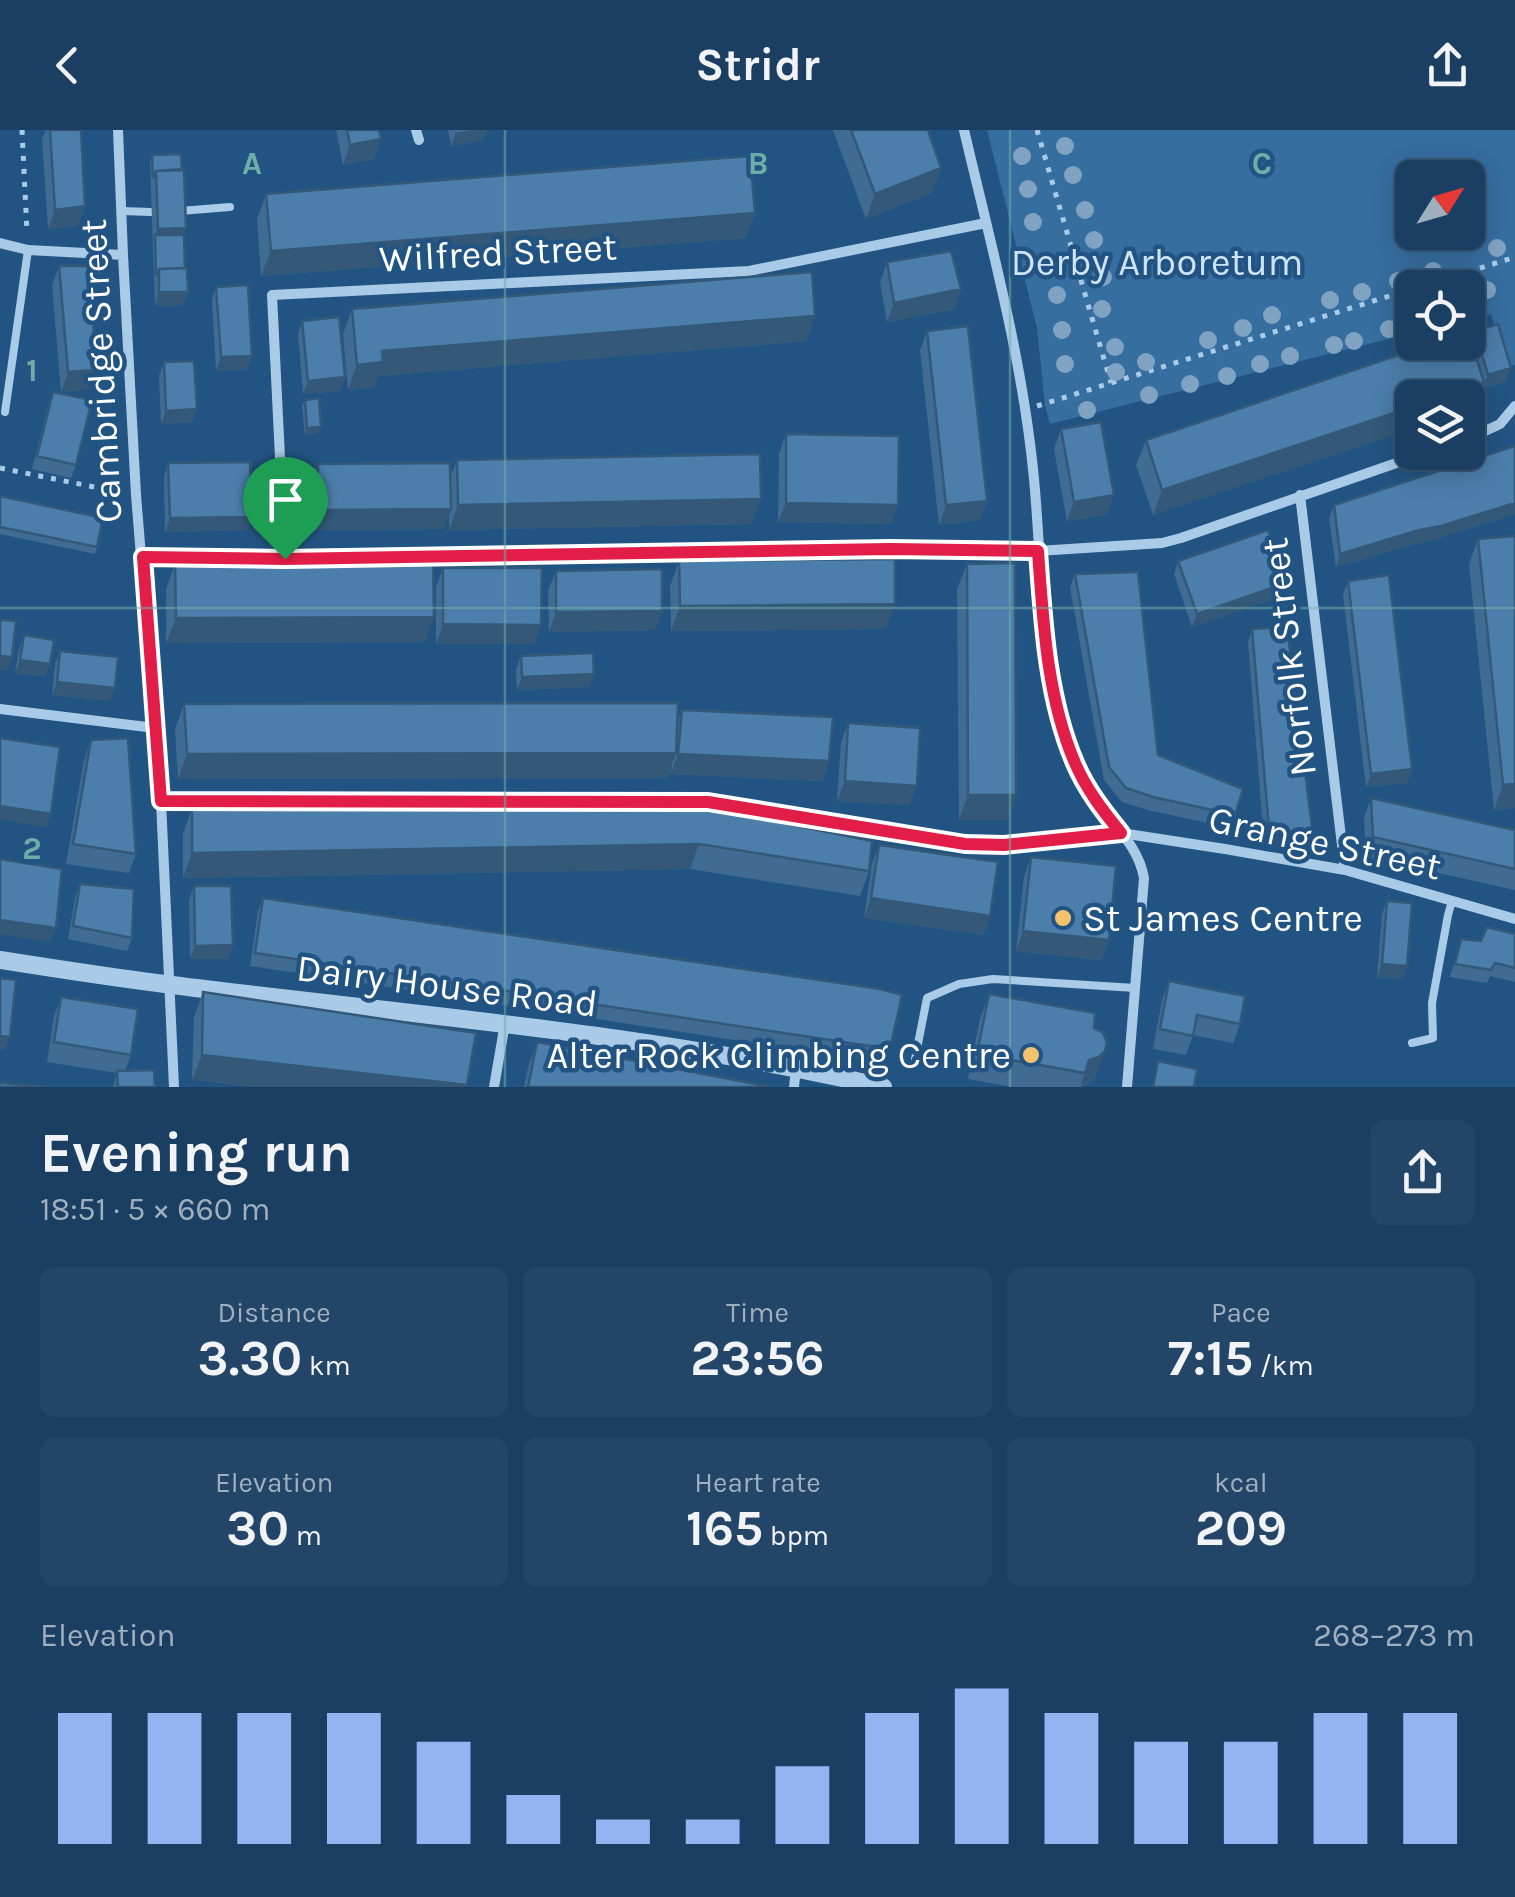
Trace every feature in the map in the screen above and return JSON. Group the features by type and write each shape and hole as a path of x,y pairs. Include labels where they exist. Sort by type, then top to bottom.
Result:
{"street":[{"name":"Cambridge Street","path":"118,130 136,495 161,801 174,1087"},
{"path":"964,130 1025,409 1055,699 1074,760 1088,788 1142,865 1128,1087"},
{"name":"Wilfred Street","path":"285,559 272,295 749,271 986,223"},
{"path":"0,243 28,250 123,254"},
{"path":"1485,431 1500,424 1514,410"},
{"path":"143,557 1038,551 1162,542 1395,463"},
{"name":"Norfolk Street","path":"1300,496 1345,870"},
{"path":"0,709 156,728"},
{"name":"Grange Street","path":"161,801 708,802 965,844 1004,845 1121,833 1345,870 1515,919"},
{"name":"Dairy House Road","path":"0,960 170,985 505,1023 796,1066 884,1087"},
{"path":"494,1087 505,1023"},
{"path":"794,1087 796,1066"}],"lane":[{"path":"180,210 230,207"},
{"path":"121,211 152,212"},
{"path":"5,412 28,250"},
{"path":"1412,1043 1433,1038 1432,1004 1452,901"},
{"path":"914,1059 927,998 959,984 993,979 1135,988"}],"path":[{"path":"22,130 28,250"},
{"path":"1037,130 1112,383"},
{"path":"1473,270 1515,257"},
{"path":"1025,409 1395,294"},
{"path":"0,468 136,495"}],"green space":[{"name":"Derby Arboretum","path":"987,130 1515,130 1515,365 1506,366 1491,314 1485,315 1485,270 1395,270 1395,337 1050,424 1037,328"}],"building":[{"path":"50,130 81,130 85,206 55,210"},
{"path":"347,130 379,130 381,139 350,145"},
{"path":"851,130 928,130 941,168 875,194"},
{"path":"181,154 182,170 156,171 153,178 152,155"},
{"path":"750,156 755,213 271,251 266,194"},
{"path":"184,169 186,228 158,229 156,171"},
{"path":"155,235 184,235 185,268 159,269 156,276"},
{"path":"951,251 961,289 894,303 887,262"},
{"path":"59,266 90,266 96,370 68,372"},
{"path":"187,268 188,292 159,292 159,269"},
{"path":"812,272 815,316 382,351 383,362 357,365 352,309"},
{"path":"248,285 252,356 221,357 216,287"},
{"path":"339,317 345,377 308,381 302,321"},
{"path":"1498,324 1511,368 1488,375 1484,360 1485,328"},
{"path":"968,326 987,501 946,505 927,331"},
{"path":"1395,356 1395,360 1477,360 1483,380 1395,380 1395,413 1162,490 1146,440"},
{"path":"194,361 197,409 166,411 164,362"},
{"path":"53,392 92,400 76,465 37,456"},
{"path":"319,398 321,427 307,428 305,400"},
{"path":"1101,422 1114,495 1074,502 1061,429"},
{"path":"786,434 899,436 898,505 786,503"},
{"path":"1515,446 1515,503 1340,554 1334,505 1441,470 1485,470 1485,456"},
{"path":"760,454 761,499 458,505 457,460"},
{"path":"250,462 252,517 170,518 168,463"},
{"path":"450,463 451,509 318,510 318,464"},
{"path":"0,496 103,518 97,547 0,527"},
{"path":"1268,530 1286,583 1197,614 1178,561"},
{"path":"1515,536 1515,784 1503,785 1478,539"},
{"path":"895,559 895,604 680,606 679,561"},
{"path":"433,563 434,617 176,618 175,564"},
{"path":"1015,563 1016,795 968,795 967,564"},
{"path":"443,568 542,568 541,625 443,624"},
{"path":"662,569 662,611 556,612 556,571"},
{"path":"1138,572 1158,755 1243,789 1235,815 1126,788 1109,767 1075,574"},
{"path":"1389,575 1412,769 1371,774 1348,581"},
{"path":"0,620 16,621 12,657 0,656"},
{"path":"1287,627 1313,835 1269,829 1252,629"},
{"path":"24,635 54,640 50,664 20,660"},
{"path":"60,651 118,657 115,688 57,682"},
{"path":"593,653 594,674 522,677 521,656"},
{"path":"678,703 676,753 187,754 184,704"},
{"path":"682,710 833,717 829,761 678,754"},
{"path":"848,723 920,728 917,786 845,781"},
{"path":"0,738 60,747 51,814 0,806"},
{"path":"128,738 136,854 73,844 91,740"},
{"path":"1371,798 1515,830 1515,869 1373,837"},
{"path":"192,809 718,810 872,841 869,871 699,844 192,853"},
{"path":"879,845 998,862 990,916 871,898"},
{"name":"St James Centre","path":"1031,857 1116,866 1109,940 1023,931"},
{"path":"0,859 62,869 56,928 0,920"},
{"path":"80,884 134,889 132,938 73,926"},
{"path":"194,886 231,886 233,945 195,946"},
{"path":"263,898 902,995 890,1049 255,953"},
{"path":"1387,901 1412,903 1407,966 1382,964"},
{"path":"1487,927 1515,934 1515,968 1495,963 1491,970 1455,964 1461,939 1481,941"},
{"path":"0,978 16,980 10,1037 0,1036"},
{"path":"1169,981 1245,996 1240,1024 1197,1015 1193,1036 1160,1029"},
{"path":"203,992 476,1033 467,1085 202,1055"},
{"path":"989,994 1095,1013 1094,1028 1103,1033 1105,1051 1089,1060 1085,1073 977,1054"},
{"path":"61,997 138,1009 131,1055 54,1042"},
{"path":"537,1042 766,1086 766,1087 528,1087"},
{"path":"1158,1061 1197,1069 1194,1087 1153,1087"},
{"path":"154,1070 155,1087 118,1087 117,1071"},
{"path":"0,1083 47,1087 0,1087"}],"place":[{"name":"St James Centre","path":"1063,918"},
{"name":"Alter Rock Climbing Centre","path":"1031,1055"}],"route":[{"path":"890,549 1038,551 1055,699 1074,760 1102,810 1121,833 1004,845 965,844 708,802 161,801 143,557 285,559 890,549"}]}
